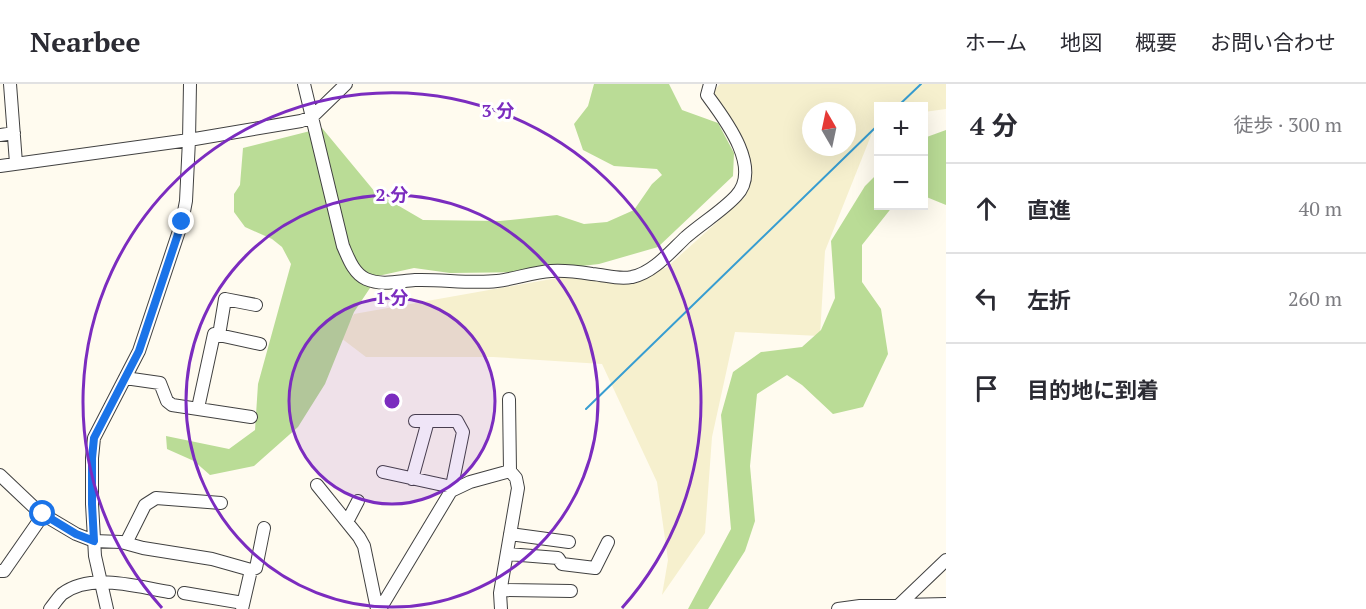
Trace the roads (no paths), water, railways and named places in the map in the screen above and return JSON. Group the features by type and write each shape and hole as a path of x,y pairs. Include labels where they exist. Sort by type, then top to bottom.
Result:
{"street":[{"path":"10,84 16,163"},
{"path":"107,609 94,541 92,458 94,438 139,351 182,222 186,201 190,84"},
{"path":"304,84 343,246 357,273 365,278 399,283 414,280 500,281 551,271 593,274 616,279 635,277 652,268 697,227 737,196 744,181 744,157 729,125 707,95 710,84"},
{"path":"0,166 283,125 312,117 346,84"},
{"path":"0,135 14,133"},
{"path":"219,335 225,298 256,305"},
{"path":"198,408 214,334 260,344"},
{"path":"125,378 160,384 167,401 172,405 251,417"},
{"path":"501,609 501,590 518,488 516,478 510,471 509,399"},
{"path":"379,609 452,489 463,432 457,421 415,421"},
{"path":"412,479 428,421"},
{"path":"383,472 452,489 510,471"},
{"path":"0,475 18,494 43,514 76,534 94,541 126,543 212,559 251,570 256,568 264,528"},
{"path":"317,485 364,546 379,609"},
{"path":"126,543 145,505 156,498 221,503"},
{"path":"347,522 358,501"},
{"path":"0,571 4,571 43,514"},
{"path":"510,534 569,542"},
{"path":"507,554 558,558 562,564 595,568 608,542"},
{"path":"899,607 946,560"},
{"path":"184,593 242,606 251,570"},
{"path":"50,609 62,594 78,586 101,581 169,592"},
{"path":"501,590 571,591"},
{"path":"838,609 946,604"}],"waterway":[{"path":"902,102 921,84"},
{"path":"586,409 874,129"}]}
